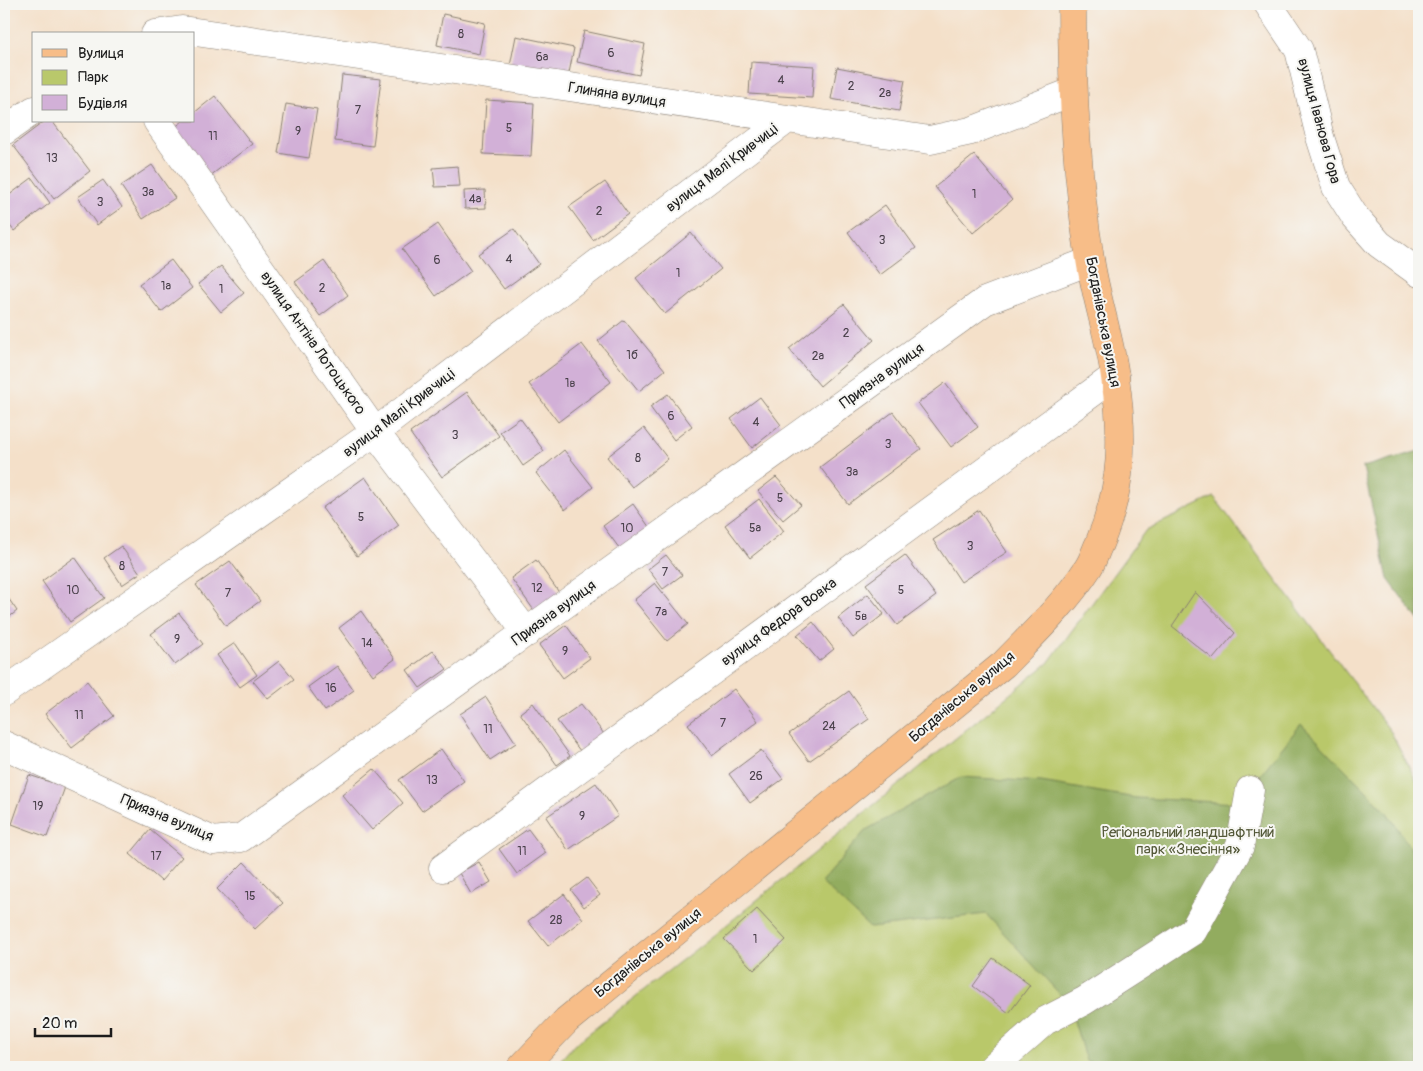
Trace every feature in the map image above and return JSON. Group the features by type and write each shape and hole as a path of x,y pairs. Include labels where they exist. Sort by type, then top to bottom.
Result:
{"main road":[{"name":"Богданівська вулиця","path":"522,1067 567,1020 1004,664 1056,611 1089,567 1108,523 1118,487 1121,433 1115,376 1090,262 1078,174 1072,92 1072,4"}],"street":[{"name":"вулиця Іванова Гора","path":"1268,4 1299,50 1320,137 1336,187 1355,217 1379,244 1419,273"},
{"name":"Глиняна вулиця","path":"168,32 182,30 785,121 930,140 971,131 1072,92"},
{"path":"4,132 32,111"},
{"name":"вулиця Малі Кривчиці","path":"4,692 376,432 785,121"},
{"name":"вулиця Антіна Лотоцького","path":"158,122 376,432 527,633"},
{"name":"Приязна вулиця","path":"4,745 213,841 241,838 985,301 1090,262"},
{"name":"вулиця Федора Вовка","path":"443,868 1115,376"},
{"path":"993,1067 1045,1021 1084,1001 1193,931 1240,846 1250,790"}],"green space":[{"path":"1419,451 1419,621 1388,579 1363,467"},
{"name":"Регіональний ландшафтний парк «Знесіння»","path":"1214,497 1391,732 1419,786 1419,1067 554,1067 574,1045 719,931 1048,663 1146,530"},
{"path":"1301,724 1386,811 1419,861 1419,1067 1115,1067 1086,1061 1069,1004 986,914 870,928 821,882 866,830 961,777 1041,782 1136,798 1238,803"}],"building":[{"path":"443,14 485,23 479,54 437,45"},
{"path":"584,31 645,44 639,75 577,62"},
{"path":"516,36 574,48 568,78 510,66"},
{"path":"751,62 814,66 812,98 749,94"},
{"path":"837,67 905,80 899,111 831,99"},
{"path":"342,75 381,79 373,146 335,141"},
{"path":"215,96 252,144 210,176 174,128 182,122 195,122 195,112"},
{"path":"486,100 534,103 531,156 483,154"},
{"path":"286,104 317,109 309,158 278,153"},
{"path":"44,122 53,122 90,171 54,199 13,145"},
{"path":"974,155 1012,200 973,233 935,187"},
{"path":"152,165 175,198 143,219 121,186"},
{"path":"458,166 460,186 435,187 433,168"},
{"path":"32,178 50,203 14,231 4,218 4,199"},
{"path":"103,180 122,207 97,225 78,197"},
{"path":"605,182 628,214 593,240 569,207"},
{"path":"485,190 486,208 465,209 464,191"},
{"path":"885,205 916,248 880,275 848,232"},
{"path":"438,224 471,271 436,296 402,249"},
{"path":"514,229 539,264 504,289 478,254"},
{"path":"691,233 721,269 665,314 636,278"},
{"path":"171,260 192,288 161,312 139,284"},
{"path":"324,261 348,295 320,316 295,282"},
{"path":"221,266 244,293 221,312 198,284"},
{"path":"844,304 874,340 820,386 789,349"},
{"path":"624,320 665,370 639,391 598,341"},
{"path":"582,344 611,382 558,422 529,384"},
{"path":"945,383 978,427 951,447 918,403"},
{"path":"467,392 499,436 442,477 410,433"},
{"path":"668,394 692,426 674,440 650,407"},
{"path":"760,397 781,425 752,448 731,419"},
{"path":"893,412 921,449 848,504 820,467"},
{"path":"520,418 544,451 523,466 500,432"},
{"path":"644,428 668,459 632,487 607,457"},
{"path":"564,450 593,487 565,510 536,473"},
{"path":"365,477 399,525 357,556 322,508"},
{"path":"776,477 801,505 783,520 758,491"},
{"path":"759,499 784,531 750,558 725,525"},
{"path":"633,504 652,531 622,552 603,526"},
{"path":"979,510 1007,552 961,582 933,540"},
{"path":"121,546 140,573 122,585 104,558"},
{"path":"666,555 682,575 663,589 648,569"},
{"path":"905,555 936,596 897,625 866,584"},
{"path":"75,557 104,598 70,622 42,581"},
{"path":"536,560 563,598 538,616 511,578"},
{"path":"230,561 260,601 226,626 196,585"},
{"path":"655,583 688,624 667,641 634,600"},
{"path":"4,592 17,611 4,621"},
{"path":"1195,592 1235,633 1213,659 1172,626"},
{"path":"868,594 884,614 853,638 838,618"},
{"path":"361,611 395,659 373,675 339,628"},
{"path":"179,613 203,644 175,665 151,634"},
{"path":"813,622 834,649 819,661 797,635"},
{"path":"566,625 590,658 563,678 539,645"},
{"path":"235,643 257,675 240,687 217,655"},
{"path":"433,651 447,669 420,688 407,670"},
{"path":"279,661 294,679 268,699 253,681"},
{"path":"337,666 354,690 325,711 308,687"},
{"path":"87,681 114,716 72,748 45,714"},
{"path":"734,689 758,721 712,756 688,724"},
{"path":"849,691 869,719 809,761 789,734"},
{"path":"486,697 516,743 490,760 460,714"},
{"path":"533,703 570,756 557,765 520,713"},
{"path":"581,704 604,734 581,752 557,721"},
{"path":"441,749 464,781 422,811 399,780"},
{"path":"761,750 783,779 750,803 729,774"},
{"path":"374,769 403,803 372,830 342,795"},
{"path":"29,775 65,787 47,837 12,824"},
{"path":"596,783 618,816 568,850 546,817"},
{"path":"528,829 546,853 517,874 499,849"},
{"path":"150,830 182,857 161,881 130,854"},
{"path":"244,862 283,903 255,929 217,889"},
{"path":"479,862 491,882 471,894 459,873"},
{"path":"587,878 600,895 584,907 571,890"},
{"path":"564,894 583,919 548,946 528,921"},
{"path":"757,909 786,940 754,970 724,939"},
{"path":"993,958 1030,985 1009,1013 973,986"}]}
